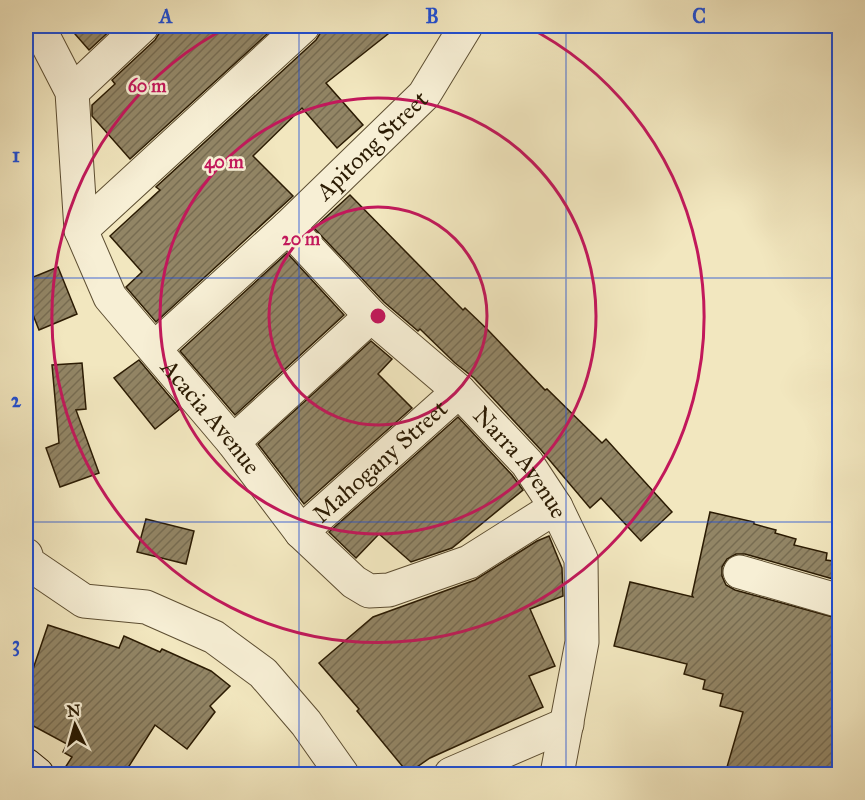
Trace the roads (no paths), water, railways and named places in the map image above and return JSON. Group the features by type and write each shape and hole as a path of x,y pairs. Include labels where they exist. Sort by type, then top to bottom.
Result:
{"street":[{"name":"Acacia Avenue","path":"38,26 72,92 81,230 110,297 233,442 301,532 354,582 369,591 389,590 469,562 556,507"},
{"path":"72,92 142,26"},
{"path":"81,230 303,26"},
{"name":"Apitong Street","path":"155,348 288,227 424,95 457,31"},
{"name":"Narra Avenue","path":"288,227 371,316 459,391 527,463 556,507 581,560 582,642 557,774"},
{"path":"233,442 371,316"},
{"name":"Mahogany Street","path":"301,532 459,391"},
{"path":"26,562 84,601 146,607 214,637 263,673 306,723 342,774"},
{"path":"740,572 840,602"},
{"path":"451,774 567,724"},
{"path":"26,765 37,774"}]}
